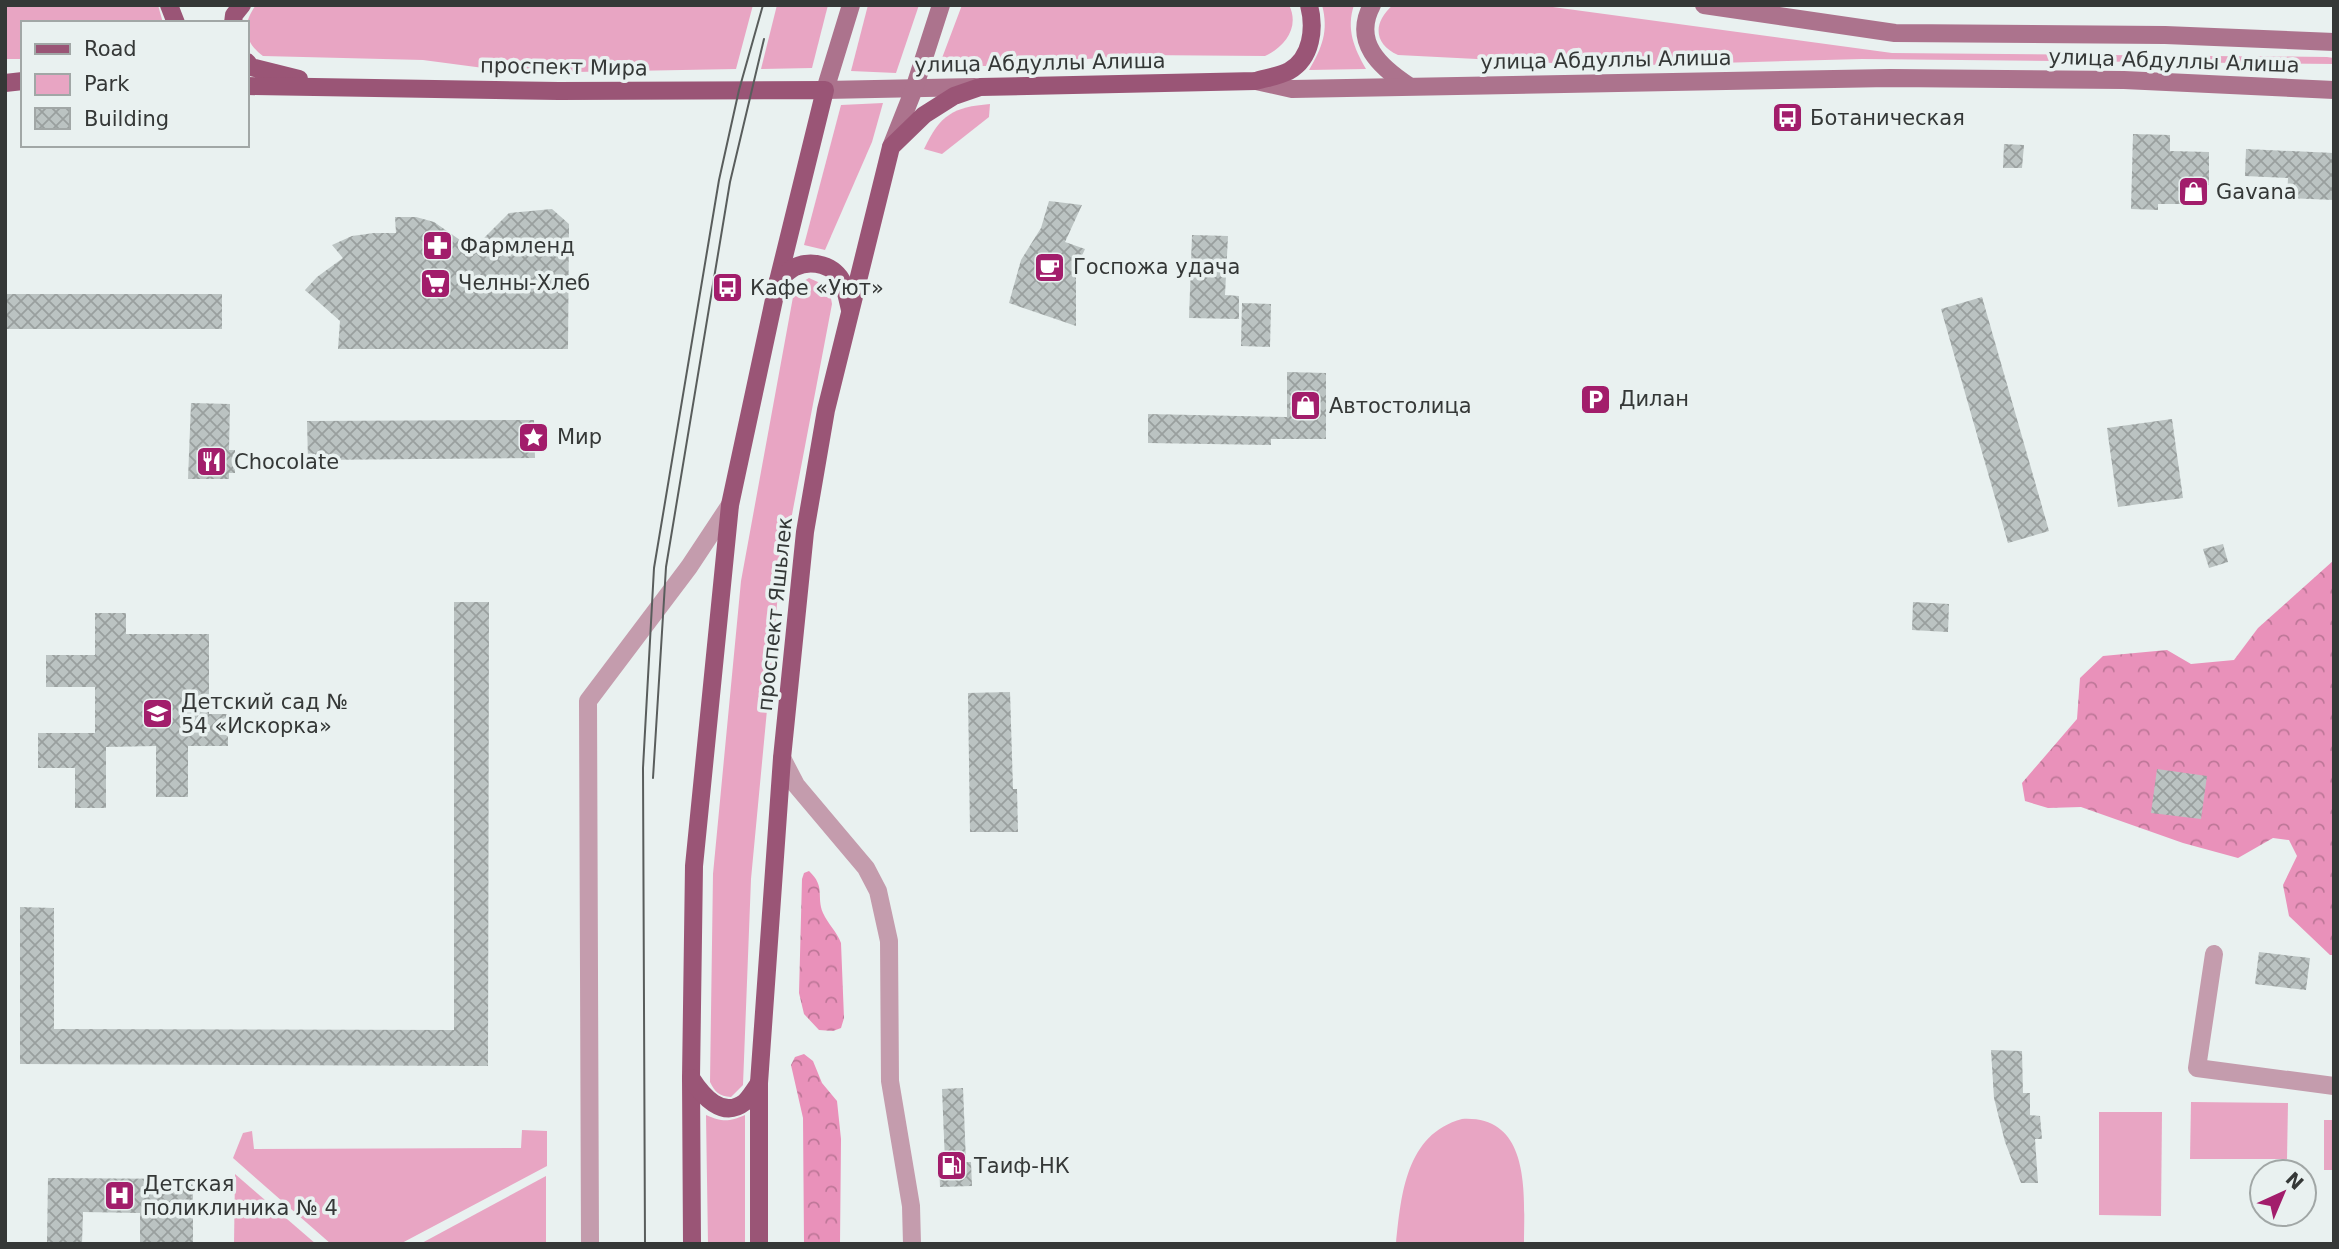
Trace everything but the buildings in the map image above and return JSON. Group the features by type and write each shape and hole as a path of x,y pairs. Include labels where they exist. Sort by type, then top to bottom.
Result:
{"main road":[{"path":"233,21 234,15 242,5"},
{"path":"692,1244 694,866 730,505 778,281 825,90 851,5"},
{"name":"проспект Яшьлек","path":"759,1244 759,1083 782,758 805,532 826,410 891,147 914,89 941,5"},
{"path":"1256,80 1290,71 1304,55 1312,38 1313,23 1309,5"},
{"path":"1372,5 1365,18 1365,36 1374,56 1390,73 1409,86"},
{"name":"улица Абдуллы Алиша","path":"1704,5 1895,33 2203,36 2334,42"},
{"path":"248,63 251,67 325,85"},
{"name":"улица Абдуллы Алиша","path":"880,89 1256,80 1292,89 1985,79 2124,80 2334,90"},
{"name":"проспект Мира","path":"248,86 325,85 559,91 880,89"},
{"path":"891,147 924,115 954,96 980,87"},
{"path":"778,281 793,267 807,263 834,270 842,281 850,310"},
{"path":"691,1077 703,1096 718,1107 734,1107 746,1101 759,1083"}],"street":[{"path":"590,1244 588,701 690,567 730,505"},
{"path":"782,758 796,785 866,868 878,891 889,941 890,1081 911,1206 912,1244"},
{"path":"2214,954 2197,1068 2334,1086"}],"green space":[{"path":"5,5 158,5 162,21 21,21 21,59 5,59"},
{"path":"256,5 753,5 736,69 521,73 423,60 263,56 248,38 248,21"},
{"path":"777,5 828,5 812,68 761,69"},
{"path":"868,5 919,5 896,73 851,71"},
{"path":"962,5 1289,5 1293,21 1284,42 1265,56 1138,55 997,66 939,66"},
{"path":"1322,5 1354,5 1352,38 1366,69 1309,70 1323,39 1325,23"},
{"path":"1393,5 1538,5 1892,53 2327,57 2334,58 2334,64 1862,59 1611,66 1398,55 1384,45 1379,32 1382,18"},
{"path":"883,103 872,142 825,250 804,245 841,105"},
{"path":"990,104 989,117 942,154 924,149 936,128 949,115 966,108"},
{"path":"809,278 829,287 832,304 779,583 751,879 743,1085 731,1097 718,1093 710,1082 713,874 741,581 795,286"},
{"path":"2334,560 2334,955 2330,955 2289,916 2283,885 2297,856 2289,840 2273,838 2238,858 2183,843 2081,807 2048,808 2025,801 2022,783 2077,719 2080,678 2103,656 2167,650 2191,664 2234,660 2258,628"},
{"path":"809,871 819,887 823,913 841,943 844,1018 841,1028 833,1031 819,1030 804,1014 799,993 802,879 804,873"},
{"path":"804,1054 813,1061 822,1083 837,1101 841,1139 840,1244 804,1244 803,1118 791,1065 795,1057"},
{"path":"2191,1102 2288,1103 2287,1158 2190,1159"},
{"path":"2099,1112 2162,1112 2161,1216 2099,1215"},
{"path":"706,1115 726,1120 745,1115 745,1244 708,1244"},
{"path":"1462,1119 1485,1121 1501,1130 1512,1144 1523,1182 1524,1244 1396,1244 1404,1187 1418,1152 1429,1138 1443,1127"},
{"path":"2324,1120 2334,1120 2334,1170 2324,1170"},
{"path":"522,1130 547,1131 547,1166 400,1244 331,1244 233,1158 243,1133 252,1131 254,1149 521,1148"},
{"path":"235,1174 316,1244 234,1244"},
{"path":"546,1176 546,1244 420,1244"}],"tram line":[{"path":"645,1244 643,768 654,568 719,180 739,90 763,5"},
{"path":"653,778 666,567 730,182 764,39"}],"place":[{"name":"Ботаническая","path":"1787,118"},
{"name":"Gavana","path":"2193,192"},
{"name":"Фармленд","path":"437,246"},
{"name":"Госпожа удача","path":"1050,267"},
{"name":"Челны-Хлеб","path":"435,283"},
{"name":"Кафе «Уют»","path":"727,288"},
{"name":"Дилан","path":"1596,399"},
{"name":"Автостолица","path":"1306,406"},
{"name":"Мир","path":"534,437"},
{"name":"Chocolate","path":"211,462"},
{"name":"Детский сад № 54 «Искорка»","path":"158,714"},
{"name":"Таиф-НК","path":"951,1166"},
{"name":"Детская поликлиника № 4","path":"120,1196"}]}
